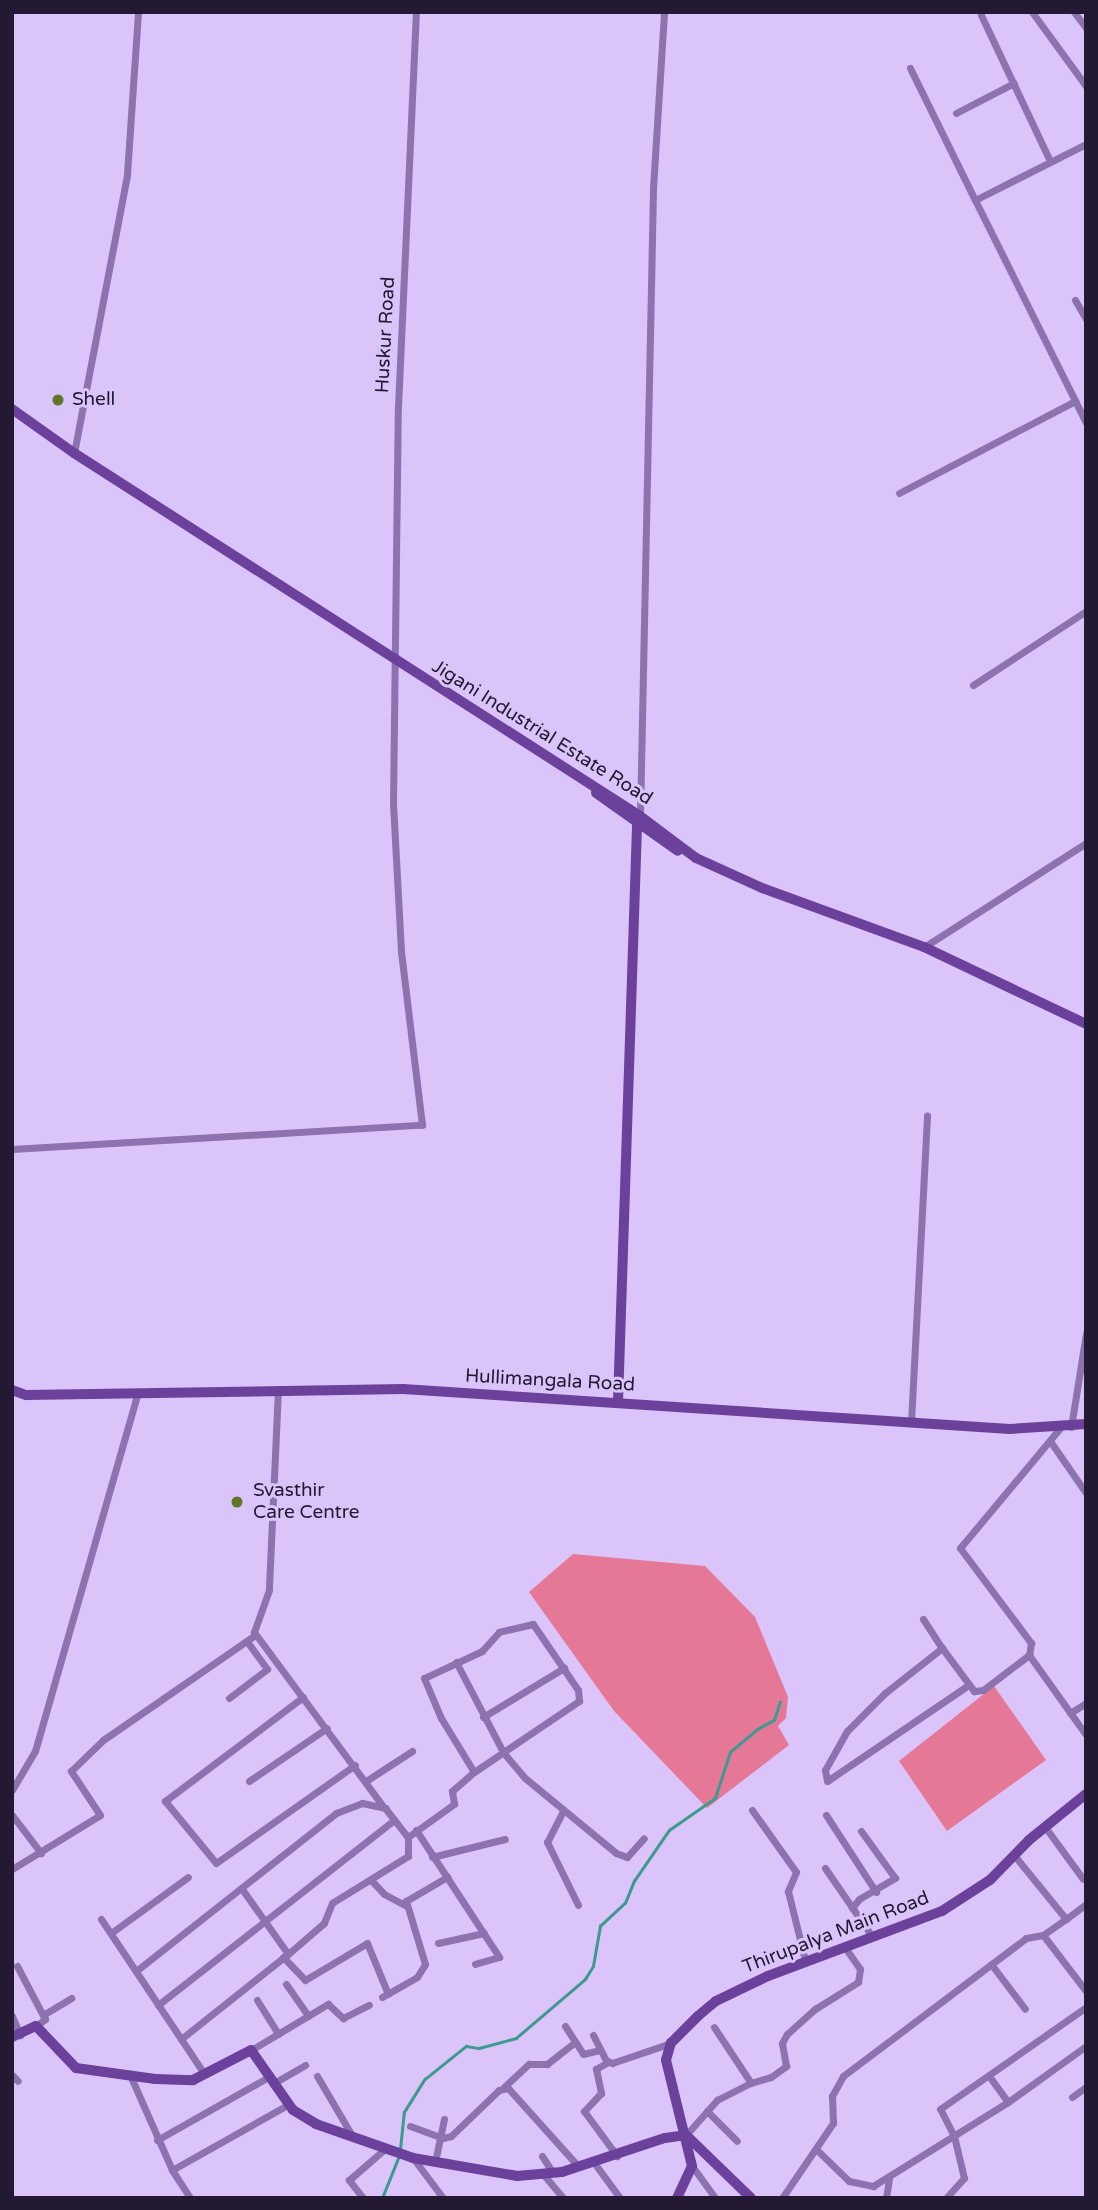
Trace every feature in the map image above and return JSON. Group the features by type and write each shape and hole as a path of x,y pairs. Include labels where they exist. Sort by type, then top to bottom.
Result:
{"street":[{"path":"74,453 127,174 138,12"},
{"name":"Huskur Road","path":"12,1149 422,1125 401,951 393,804 398,407 416,12"},
{"path":"618,1402 638,820 653,188 664,12"},
{"path":"1032,12 1086,86"},
{"path":"1074,12 1086,28"},
{"path":"981,15 1049,159"},
{"path":"910,68 1086,423"},
{"path":"956,113 1014,83"},
{"path":"975,200 1049,159 1086,144"},
{"path":"1075,300 1086,318"},
{"path":"899,493 1075,401"},
{"name":"Jigani Industrial Estate Road","path":"12,409 74,453 696,858 762,888 924,947"},
{"path":"973,685 1086,611"},
{"path":"924,947 1086,843"},
{"path":"924,947 1086,1024"},
{"path":"911,1422 927,1115"},
{"path":"923,1619 967,1686 983,1690 1029,1655 1031,1643 960,1548 1050,1441 1066,1428 1086,1333"},
{"path":"181,2039 322,1926 331,1903 408,1856 408,1837 255,1635 255,1622 269,1590 278,1388"},
{"name":"Hullimangala Road","path":"12,1390 26,1395 278,1388 403,1389 911,1422 1066,1428 1086,1424"},
{"path":"12,1790 35,1751 138,1392"},
{"path":"1050,1441 1086,1493"},
{"path":"408,1837 454,1804 452,1791 474,1772 579,1701 578,1690 564,1668 537,1628 528,1623 497,1634 482,1651 426,1675 424,1683 474,1772"},
{"path":"12,1869 100,1815 71,1771 103,1740 255,1635"},
{"path":"229,1698 267,1669 247,1640"},
{"path":"942,1648 885,1693 846,1731 825,1770 827,1781 967,1686"},
{"path":"1029,1655 1086,1735"},
{"path":"456,1662 503,1752 563,1811 627,1857 644,1838"},
{"path":"483,1717 564,1668"},
{"path":"303,1697 165,1801 216,1863 355,1765"},
{"path":"1070,1713 1086,1703"},
{"path":"249,1781 327,1728"},
{"path":"366,1781 412,1751"},
{"name":"Thirupalya Main Road","path":"671,2043 716,2001 805,1960 942,1911 990,1880 1045,1827 1086,1794"},
{"path":"136,1971 345,1808 368,1802 384,1808"},
{"path":"752,1810 796,1872 788,1891 805,1960"},
{"path":"563,1811 547,1842 578,1905"},
{"path":"12,1815 41,1853"},
{"path":"826,1815 876,1892"},
{"path":"159,2005 394,1820"},
{"path":"1045,1827 1083,1879"},
{"path":"416,1830 499,1957 474,1964"},
{"path":"852,1908 859,1899 876,1892 895,1878 861,1831"},
{"path":"432,1857 505,1839"},
{"path":"1014,1855 1066,1919"},
{"path":"825,1868 871,1935"},
{"path":"111,1933 188,1877"},
{"path":"405,1905 411,1895 447,1877"},
{"path":"242,1889 305,1980 367,1943 385,1996 417,1977 425,1964 405,1905 384,1894 371,1880"},
{"path":"782,2198 818,2151 833,2123 832,2096 843,2076 1026,1938 1043,1936 1086,1904"},
{"path":"101,1919 205,2075"},
{"path":"438,1943 484,1933"},
{"path":"1043,1936 1086,1991"},
{"path":"251,2050 289,2104 316,2124 399,2153 435,2162 517,2176 548,2173 594,2164 664,2138 686,2135 720,2098 771,2077 786,2066 782,2043 787,2034 815,2009 858,1982 860,1969 844,1946"},
{"path":"991,1964 1025,2009"},
{"path":"12,2016 16,2037 45,2019 17,1966"},
{"path":"286,1984 308,2016"},
{"path":"43,2015 71,1998"},
{"path":"257,2000 278,2034"},
{"path":"36,2026 76,2068 130,2076 193,2080 251,2050 328,2004 343,2018 369,2005"},
{"path":"946,2198 964,2178 954,2136 940,2109 1086,2007"},
{"path":"565,2026 586,2056 601,2050"},
{"path":"714,2027 751,2083"},
{"path":"593,2035 608,2062"},
{"path":"410,2126 443,2138 451,2136 527,2065 547,2064 575,2042"},
{"path":"617,2156 584,2111 601,2093 597,2069 608,2062 671,2043"},
{"path":"671,2043 666,2060 692,2166 715,2198"},
{"path":"818,2151 857,2184 873,2186 889,2179 1008,2102 1086,2046"},
{"path":"157,2140 272,2079 305,2065"},
{"path":"130,2076 157,2140 190,2198"},
{"path":"317,2076 352,2137"},
{"path":"989,2076 1008,2102"},
{"path":"1072,2097 1086,2087"},
{"path":"503,2088 516,2092 579,2167"},
{"path":"172,2170 289,2104"},
{"path":"707,2111 737,2141"},
{"path":"435,2162 443,2138 444,2119"},
{"path":"686,2135 751,2198"},
{"path":"363,2198 349,2180 399,2153"},
{"path":"399,2153 443,2198"},
{"path":"542,2156 548,2173 563,2198"},
{"path":"594,2164 620,2198"},
{"path":"677,2198 692,2166"},
{"path":"886,2198 889,2179"}],"shaded area":[{"path":"573,1554 705,1566 755,1617 788,1697 786,1718 778,1726 789,1745 707,1808 614,1711 529,1592"},
{"path":"994,1686 1046,1760 947,1831 899,1761"}],"waterway":[{"path":"400,2149 404,2112 425,2079 466,2046 479,2048 516,2038 585,1979 593,1966 600,1926 625,1903 634,1881 669,1830 715,1798 730,1752 757,1729 774,1720 780,1702"},
{"path":"382,2198 399,2156"}],"place":[{"name":"Shell","path":"58,400"},
{"name":"Svasthir Care Centre","path":"237,1502"}]}
